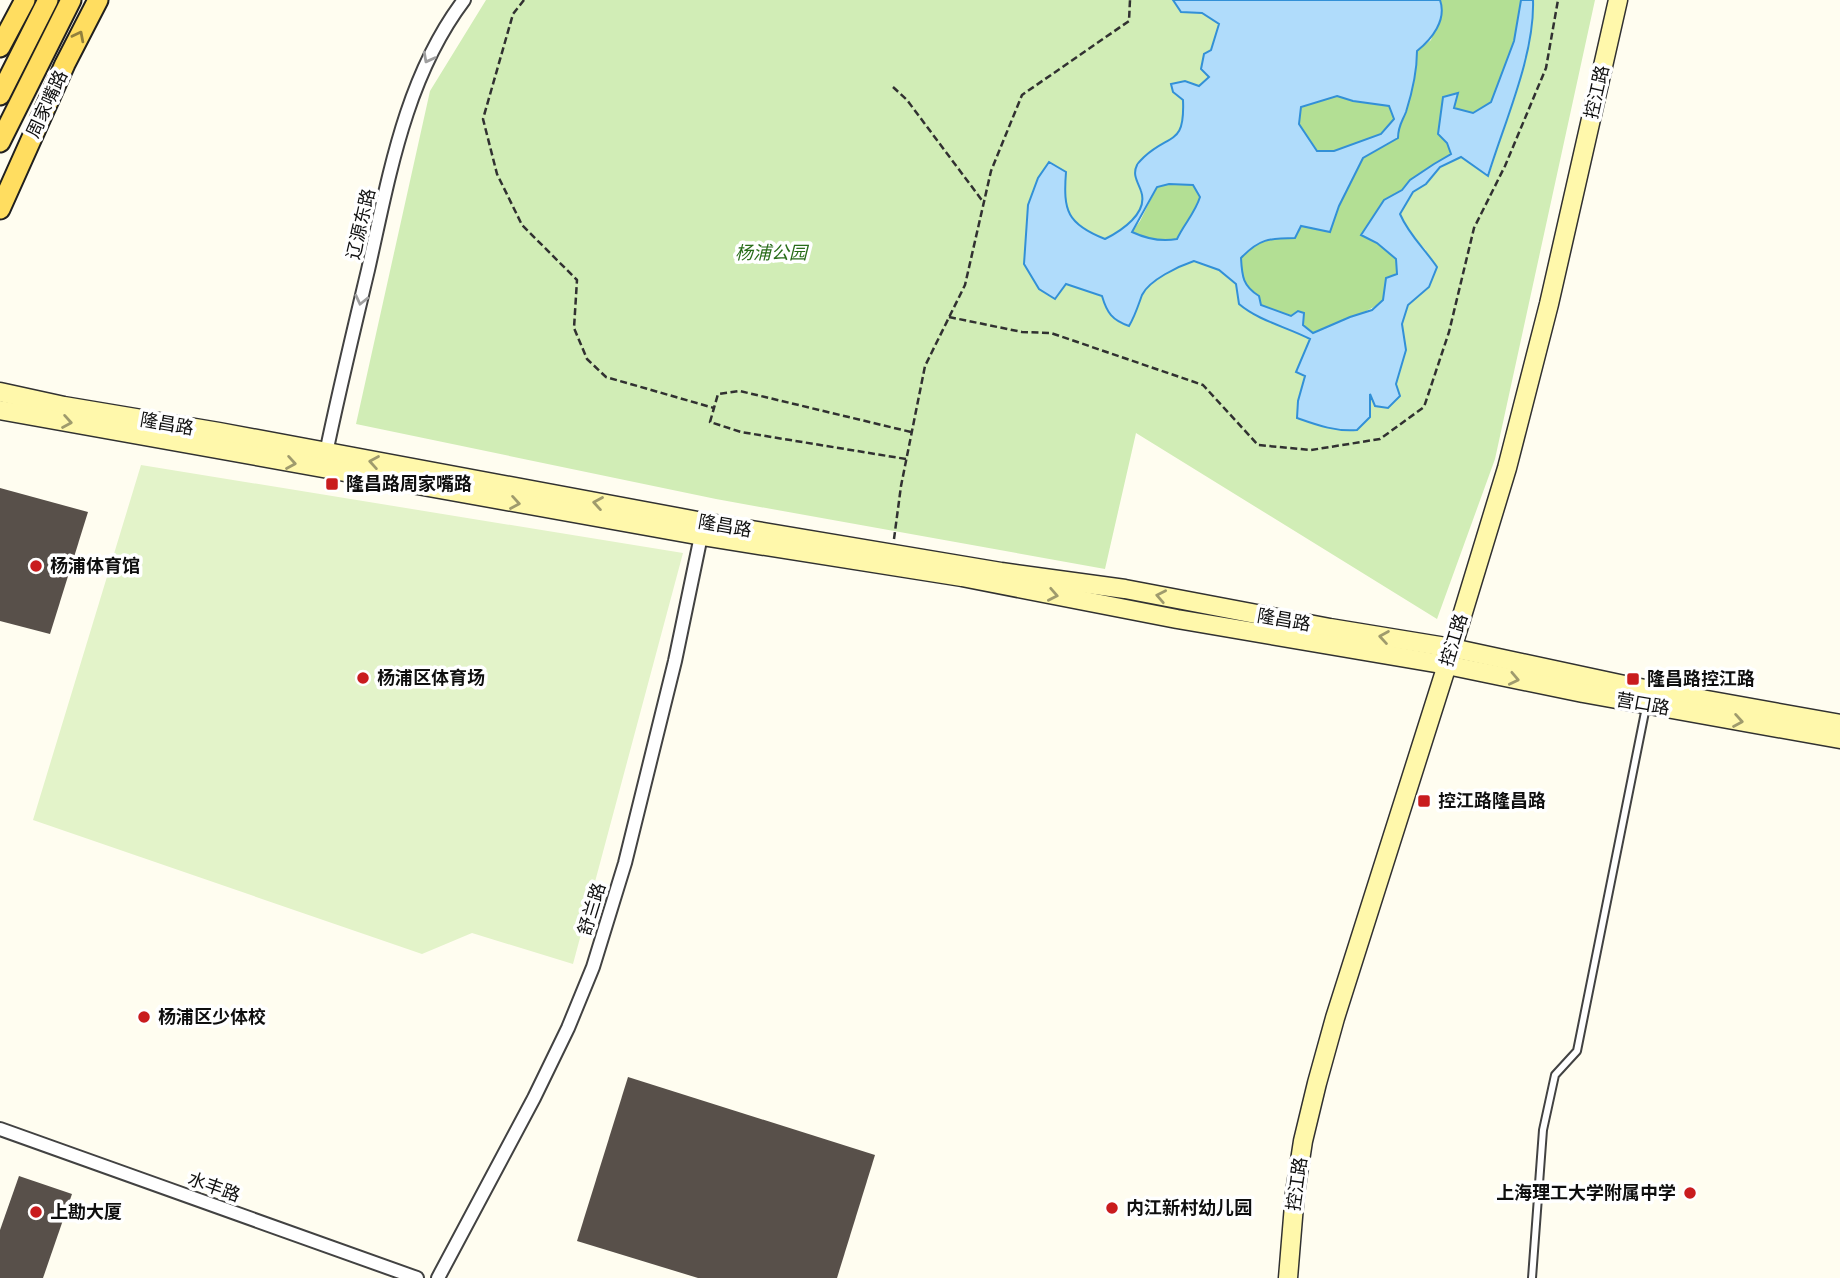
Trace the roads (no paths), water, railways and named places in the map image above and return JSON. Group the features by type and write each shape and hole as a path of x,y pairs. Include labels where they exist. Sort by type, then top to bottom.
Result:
{"main road":[{"path":"0,47 25,0"},
{"path":"0,95 48,0"},
{"path":"0,142 71,0"},
{"name":"周家嘴路","path":"0,209 54,87 98,0"},
{"name":"控江路","path":"1288,1278 1299,1167 1317,1083 1507,468 1549,304 1618,0"},
{"name":"隆昌路","path":"0,392 324,461"},
{"name":"隆昌路","path":"0,410 324,461 703,529 1177,619 1450,656"},
{"name":"隆昌路","path":"703,529 1125,589 1330,628 1450,656"},
{"name":"营口路","path":"1450,656 1647,705 1840,738"},
{"name":"营口路","path":"1450,656 1840,723"}],"street":[{"name":"辽源东路","path":"324,461 406,113 422,70 464,0"},
{"name":"舒兰路","path":"438,1278 534,1098 568,1028 593,967 625,863 675,661 703,529"},
{"name":"水丰路","path":"0,1129 416,1278"}],"lane":[{"path":"1531,1278 1543,1130 1555,1075 1577,1051 1647,705"}],"water":[{"path":"1173,0 1440,0 1440,22 1428,41 1417,51 1412,89 1398,138 1363,158 1339,206 1330,232 1301,226 1295,238 1265,241 1241,258 1244,280 1259,296 1261,305 1291,316 1298,311 1304,313 1303,325 1313,333 1372,310 1383,300 1386,278 1397,274 1396,259 1377,243 1361,235 1384,200 1451,154 1447,143 1438,134 1443,97 1458,93 1454,108 1473,113 1491,102 1514,41 1521,0 1533,0 1524,66 1488,176 1461,157 1440,167 1426,184 1413,192 1400,214 1412,235 1437,267 1429,287 1408,305 1402,324 1406,350 1396,384 1400,396 1388,408 1375,406 1370,394 1370,417 1357,430 1334,429 1297,418 1298,401 1305,376 1296,372 1310,339 1264,319 1239,304 1236,284 1219,270 1194,261 1165,274 1146,289 1129,326 1111,315 1102,296 1066,284 1055,299 1039,289 1024,264 1028,205 1038,178 1049,162 1066,172 1067,206 1082,228 1105,239 1126,226 1137,214 1142,199 1135,175 1137,164 1174,137 1181,125 1183,100 1173,92 1171,84 1185,81 1199,86 1209,77 1201,69 1204,54 1211,50 1219,24 1202,13 1181,12","holes":["1337,96 1389,106 1394,119 1381,134 1334,151 1317,151 1299,124 1301,107","1169,184 1193,185 1200,197 1177,239 1154,239 1132,232 1157,187"]}],"place":[{"name":"隆昌路周家嘴路","path":"332,484"},
{"name":"杨浦体育馆","path":"36,566"},
{"name":"杨浦区体育场","path":"363,678"},
{"name":"隆昌路控江路","path":"1633,679"},
{"name":"控江路隆昌路","path":"1424,801"},
{"name":"杨浦区少体校","path":"144,1017"},
{"name":"上海理工大学附属中学","path":"1690,1193"},
{"name":"内江新村幼儿园","path":"1112,1208"},
{"name":"上勘大厦","path":"36,1212"}],"park label":[{"name":"杨浦公园","path":"771,253"}]}
